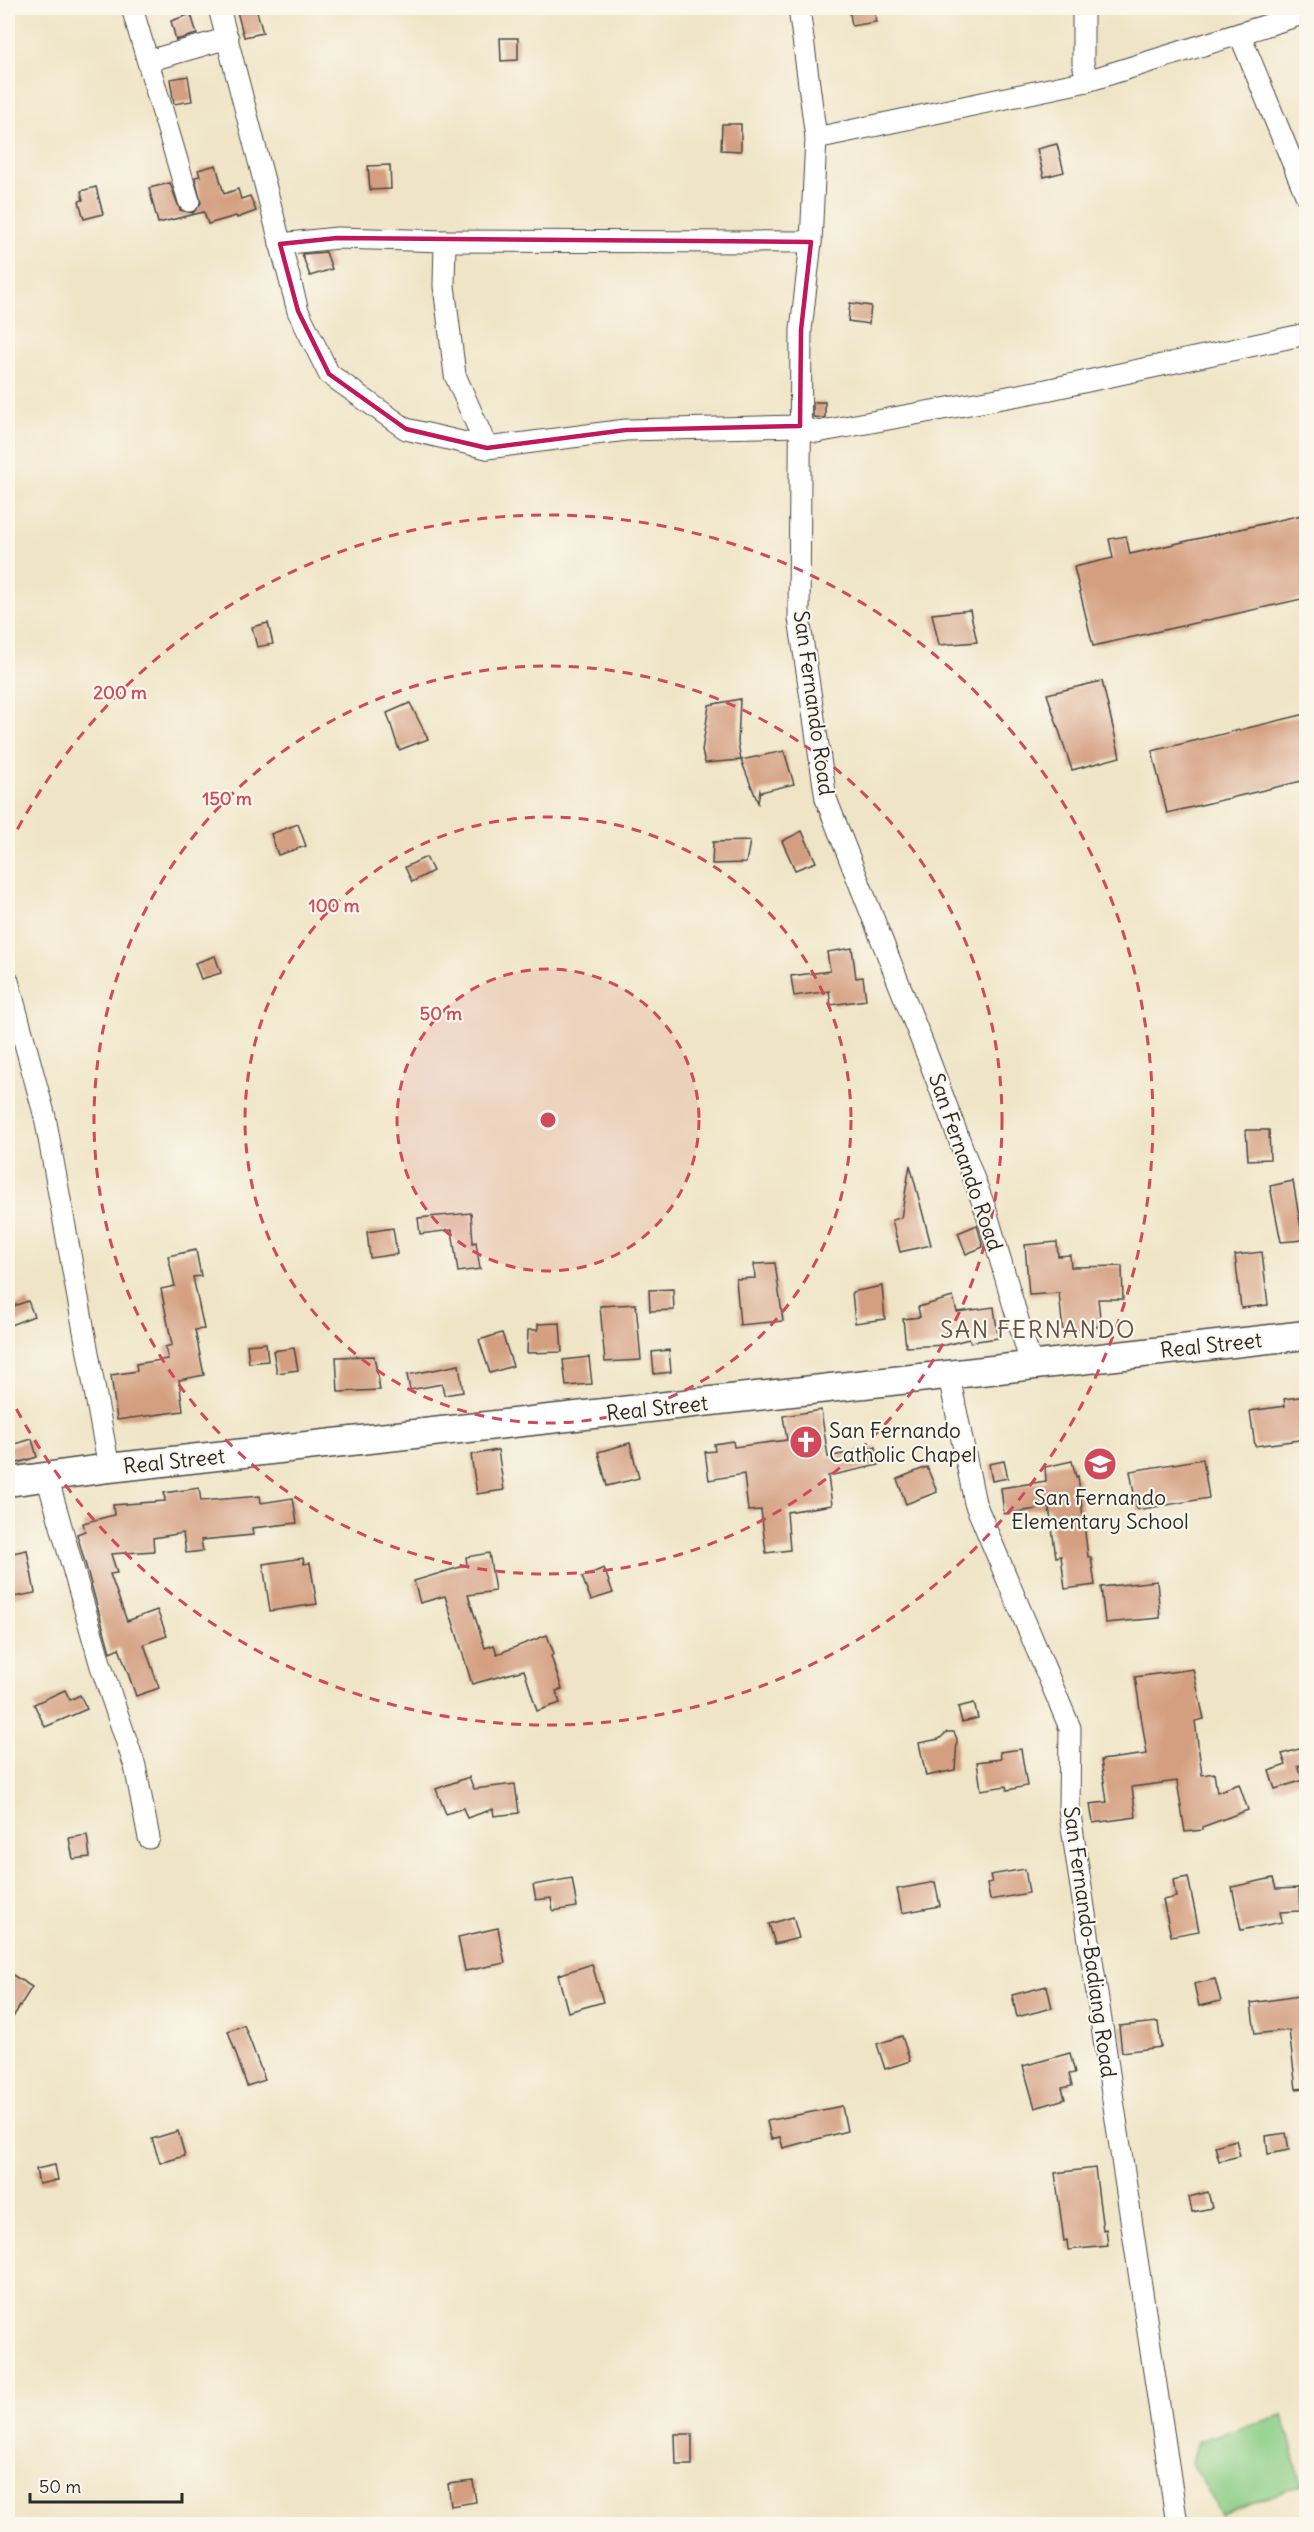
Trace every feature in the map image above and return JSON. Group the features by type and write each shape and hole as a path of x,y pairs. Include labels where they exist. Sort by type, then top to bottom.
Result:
{"main road":[{"name":"Real Street","path":"8,1482 109,1468 1306,1335"}],"street":[{"path":"132,8 189,201"},
{"path":"219,8 298,311 329,374 406,429 487,447 626,430 800,426 818,432 1046,390 1306,333"},
{"name":"San Fernando Road","path":"799,8 816,138 811,242 801,330 799,618 826,799 986,1211 1031,1364"},
{"path":"1083,8 1083,63 1087,81"},
{"path":"816,138 1087,81 1306,13"},
{"path":"1240,35 1306,195"},
{"path":"148,61 228,38"},
{"path":"280,244 337,238 445,241 811,242"},
{"path":"445,241 444,286 456,375 487,447"},
{"path":"8,981 45,1117 109,1468"},
{"name":"San Fernando-Badiang Road","path":"949,1376 975,1503 1070,1728 1069,1808 1178,2524"},
{"path":"47,1477 101,1666 135,1766 149,1838"}],"highlighted area":[{"path":"337,238 811,242 801,330 800,426 626,430 487,448 406,429 329,374 298,311 280,244"}],"green space":[{"path":"1283,2415 1302,2485 1221,2514 1192,2463 1198,2441"}],"building":[{"path":"236,8 256,8 263,33 244,37"},
{"path":"849,8 874,8 876,22 852,26"},
{"path":"191,14 197,34 176,40 171,21"},
{"path":"500,38 518,38 518,60 501,61"},
{"path":"188,76 192,101 174,104 170,79"},
{"path":"722,124 741,124 741,151 721,150"},
{"path":"1057,144 1064,172 1044,177 1037,149"},
{"path":"216,165 224,194 238,189 241,199 250,196 256,211 208,224 204,212 158,223 149,188 170,183 180,210 193,213 201,203 195,177 200,176 198,170"},
{"path":"390,165 391,189 370,190 368,166"},
{"path":"96,187 103,214 84,219 79,201 83,200 81,191"},
{"path":"326,252 332,269 310,276 302,254"},
{"path":"850,303 871,306 869,324 848,321"},
{"path":"813,402 825,402 825,418 813,417"},
{"path":"1306,514 1306,598 1093,646 1074,567 1113,558 1109,539 1126,536 1130,554"},
{"path":"970,610 977,642 939,645 932,614"},
{"path":"268,623 273,644 257,647 252,627"},
{"path":"1102,681 1120,757 1072,770 1047,694"},
{"path":"740,699 738,743 741,760 705,763 702,751 709,705"},
{"path":"410,703 428,739 399,750 387,713"},
{"path":"1306,714 1306,780 1167,813 1152,751"},
{"path":"784,751 794,784 761,792 760,790 758,803 741,760"},
{"path":"298,824 306,846 278,855 271,834"},
{"path":"802,831 816,862 795,870 782,841"},
{"path":"750,841 746,863 712,864 713,842"},
{"path":"426,857 433,871 412,882 405,867"},
{"path":"852,948 856,978 863,977 866,1000 831,1005 829,991 794,996 791,976 830,971 827,952"},
{"path":"215,956 221,973 201,979 195,963"},
{"path":"1246,1130 1269,1130 1270,1159 1248,1160"},
{"path":"910,1165 931,1245 900,1252 892,1220 901,1218"},
{"path":"1293,1181 1303,1240 1281,1242 1270,1186"},
{"path":"471,1213 473,1243 476,1242 480,1269 458,1272 452,1230 420,1234 418,1218"},
{"path":"977,1225 983,1247 966,1254 958,1233"},
{"path":"393,1228 397,1254 370,1258 367,1232"},
{"path":"1057,1242 1058,1256 1070,1255 1071,1267 1122,1266 1123,1299 1098,1299 1101,1326 1063,1332 1059,1293 1029,1295 1025,1245"},
{"path":"196,1250 201,1276 193,1277 204,1329 195,1330 204,1375 179,1380 183,1411 117,1420 111,1375 137,1371 136,1364 168,1359 165,1347 172,1345 161,1289 175,1286 168,1256"},
{"path":"1262,1252 1268,1305 1241,1308 1235,1255"},
{"path":"775,1263 783,1321 740,1325 736,1279 755,1278 754,1264"},
{"path":"882,1286 885,1319 855,1323 852,1292"},
{"path":"673,1289 674,1310 650,1311 649,1290"},
{"path":"953,1297 957,1312 994,1307 998,1338 970,1342 969,1339 946,1345 906,1347 903,1319 920,1317 918,1307"},
{"path":"28,1301 34,1316 8,1326 8,1308"},
{"path":"636,1304 641,1360 605,1362 600,1306"},
{"path":"560,1323 562,1352 527,1353 528,1330 538,1330 538,1324"},
{"path":"502,1333 513,1366 490,1373 479,1340"},
{"path":"266,1343 268,1361 249,1363 247,1345"},
{"path":"294,1348 298,1370 277,1373 273,1351"},
{"path":"669,1350 671,1372 654,1374 652,1352"},
{"path":"374,1356 380,1390 338,1392 336,1357"},
{"path":"589,1357 592,1384 566,1386 563,1360"},
{"path":"459,1365 463,1392 444,1395 442,1384 410,1390 407,1375"},
{"path":"1306,1396 1306,1439 1255,1446 1250,1411 1285,1406 1284,1399"},
{"path":"821,1410 828,1457 876,1447 879,1465 828,1476 832,1505 787,1512 790,1550 766,1553 761,1510 748,1511 744,1474 709,1480 705,1452 715,1451 714,1444 733,1441 734,1447 787,1440 783,1416"},
{"path":"32,1439 37,1457 14,1464 9,1446"},
{"path":"630,1443 639,1478 607,1486 598,1452"},
{"path":"498,1450 504,1490 477,1494 471,1455"},
{"path":"1203,1459 1209,1498 1137,1510 1130,1471"},
{"path":"1004,1461 1008,1478 992,1481 989,1464"},
{"path":"1072,1461 1076,1477 1078,1476 1088,1557 1091,1557 1095,1585 1065,1589 1061,1556 1056,1557 1049,1507 1004,1514 1001,1488 1046,1481 1045,1467"},
{"path":"927,1467 937,1492 906,1504 897,1479"},
{"path":"199,1488 201,1501 260,1496 261,1503 293,1498 297,1523 252,1528 253,1535 201,1540 203,1551 186,1553 183,1533 153,1538 154,1551 111,1554 117,1573 110,1574 127,1621 157,1610 167,1636 144,1644 159,1688 136,1696 119,1648 110,1652 77,1534 85,1531 83,1523 114,1515 113,1505 165,1501 164,1493"},
{"path":"27,1550 35,1593 8,1598 8,1554"},
{"path":"489,1553 495,1591 468,1595 485,1648 494,1645 497,1654 547,1635 562,1689 556,1691 560,1703 537,1711 524,1670 472,1684 445,1596 420,1603 414,1581 467,1565 466,1557"},
{"path":"303,1558 304,1564 310,1563 317,1604 270,1611 263,1564"},
{"path":"604,1568 613,1593 591,1600 582,1577"},
{"path":"1157,1581 1160,1618 1105,1623 1101,1587"},
{"path":"1193,1669 1204,1719 1195,1721 1202,1775 1214,1773 1217,1792 1239,1784 1248,1810 1202,1827 1202,1830 1185,1832 1177,1781 1132,1787 1136,1817 1093,1823 1090,1804 1107,1802 1101,1760 1147,1754 1135,1677"},
{"path":"65,1690 70,1700 80,1695 87,1709 45,1727 34,1704"},
{"path":"974,1703 978,1718 962,1722 958,1707"},
{"path":"947,1732 954,1732 957,1739 955,1770 926,1776 919,1743 939,1739"},
{"path":"1306,1747 1306,1763 1298,1766 1303,1780 1275,1789 1269,1771 1286,1765 1282,1754"},
{"path":"1021,1749 1027,1786 1007,1790 1006,1786 981,1790 977,1762 1001,1759 1000,1752"},
{"path":"469,1777 474,1789 515,1784 519,1813 494,1816 493,1809 467,1818 463,1808 446,1814 436,1789"},
{"path":"87,1835 90,1857 73,1859 69,1838"},
{"path":"1025,1869 1029,1893 990,1900 987,1883 992,1882 990,1875"},
{"path":"1188,1877 1199,1931 1171,1936 1163,1900 1176,1897 1173,1880"},
{"path":"572,1878 577,1907 553,1911 551,1898 536,1900 533,1885"},
{"path":"1273,1878 1276,1889 1299,1888 1300,1911 1280,1912 1282,1922 1241,1930 1232,1887"},
{"path":"935,1882 940,1906 902,1913 897,1889"},
{"path":"793,1917 799,1938 775,1944 769,1924"},
{"path":"498,1928 505,1963 465,1971 458,1937"},
{"path":"592,1964 603,2002 568,2012 558,1975"},
{"path":"8,1972 32,1987 8,2025"},
{"path":"1215,1979 1221,2001 1199,2006 1194,1984"},
{"path":"1047,1986 1052,2008 1017,2017 1012,1995"},
{"path":"1306,1995 1306,2088 1296,2089 1289,2030 1255,2034 1251,2003"},
{"path":"1158,2022 1161,2047 1122,2052 1119,2026"},
{"path":"244,2025 265,2080 247,2086 228,2031"},
{"path":"902,2036 910,2061 885,2069 877,2044"},
{"path":"1070,2053 1075,2073 1069,2074 1072,2086 1062,2088 1065,2099 1035,2108 1023,2066"},
{"path":"842,2106 847,2131 783,2148 780,2137 771,2139 767,2121"},
{"path":"178,2131 185,2156 160,2163 152,2139"},
{"path":"1286,2133 1289,2150 1268,2154 1266,2136"},
{"path":"1236,2140 1240,2156 1219,2161 1215,2146"},
{"path":"55,2165 58,2180 39,2184 36,2169"},
{"path":"1095,2168 1103,2230 1106,2229 1108,2246 1068,2250 1067,2240 1064,2241 1055,2173"},
{"path":"1208,2192 1212,2208 1192,2212 1189,2197"},
{"path":"675,2434 692,2434 692,2465 676,2465"},
{"path":"473,2481 476,2502 451,2506 448,2484"}],"place":[{"name":"San Fernando Catholic Chapel","path":"806,1442"},
{"name":"San Fernando Elementary School","path":"1100,1464"}],"district":[{"name":"SAN FERNANDO","path":"1038,1329"}]}
